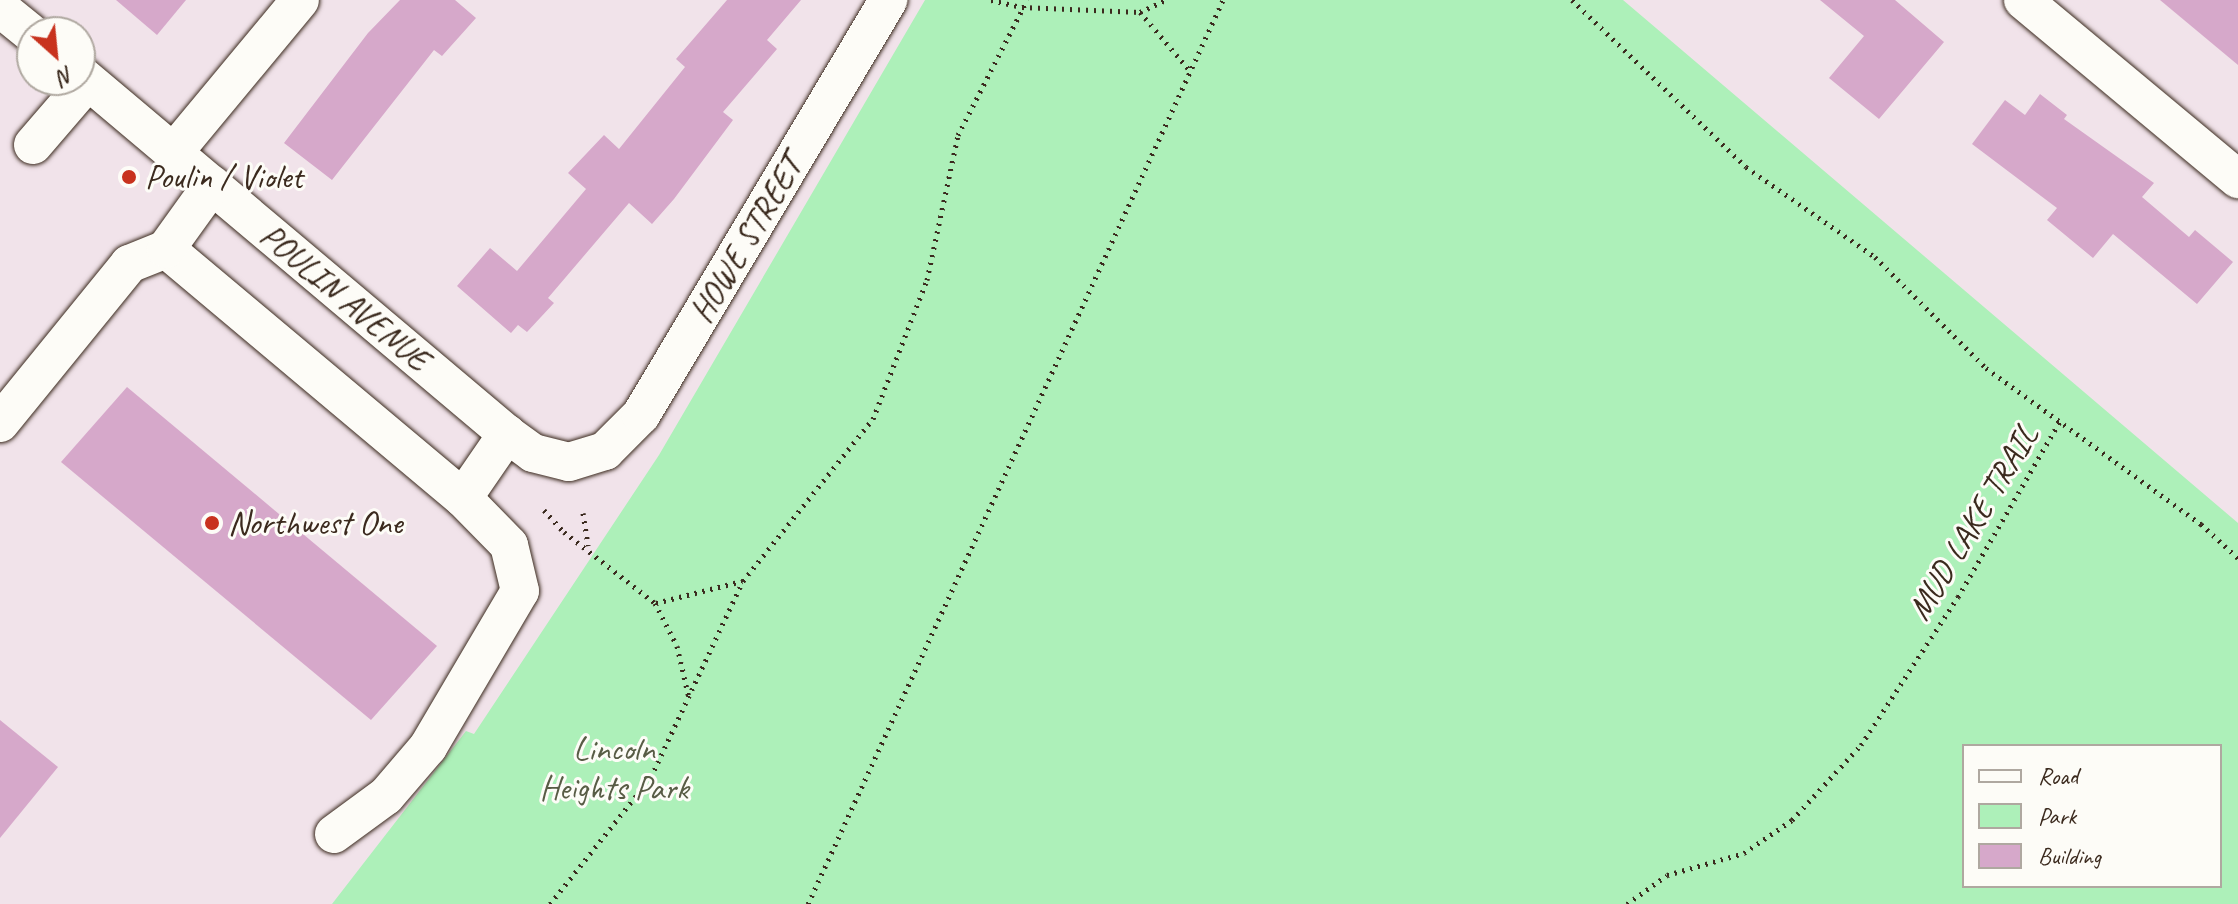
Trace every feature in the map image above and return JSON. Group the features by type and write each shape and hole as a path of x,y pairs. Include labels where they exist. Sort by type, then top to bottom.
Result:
{"street":[{"path":"174,152 300,0"},
{"name":"HOWE STREET","path":"585,460 617,442 641,415 888,0"},
{"path":"2023,0 2238,179"},
{"path":"0,8 16,21"},
{"name":"POULIN AVENUE","path":"96,88 507,434 551,460 585,460"},
{"path":"33,145 70,96"},
{"path":"0,423 129,264 166,249 212,185"},
{"path":"166,249 463,498 509,545 520,591 428,747 386,796 334,834"},
{"path":"463,498 507,434"}],"path":[{"path":"991,0 1022,7 1140,12 1166,0"},
{"path":"550,904 643,789 690,699 743,581 873,419 927,280 958,135 1027,0"},
{"path":"808,904 1223,0"},
{"name":"MUD LAKE TRAIL","path":"1572,0 1746,167 1875,257 1986,368 2060,421 1958,597 1861,745 1780,828 1744,853 1667,875 1627,904"},
{"path":"1140,12 1191,72"},
{"path":"2060,421 2201,524 2238,558"},
{"path":"544,510 564,532 588,547 655,603 677,646 690,699"},
{"path":"583,513 588,547"},
{"path":"655,603 678,601 743,581"}],"green space":[{"name":"Lincoln Heights Park","path":"925,0 1623,0 2238,523 2238,904 332,904 466,731 474,734 659,455"}],"building":[{"path":"116,0 186,0 157,35"},
{"path":"400,0 455,0 476,18 442,56 434,50 332,180 284,143 368,33"},
{"path":"727,0 801,0 767,40 777,49 723,112 733,120 674,199 652,224 629,203 548,298 554,303 527,332 518,325 511,333 457,286 490,248 517,271 586,189 568,173 604,135 619,149 685,67 676,59"},
{"path":"1820,0 1895,0 1944,42 1879,119 1829,78 1864,36"},
{"path":"2160,0 2238,0 2238,65"},
{"path":"2040,94 2067,115 2064,119 2154,183 2142,197 2189,237 2195,230 2233,262 2197,304 2113,234 2093,258 2047,220 2057,208 1972,144 2005,100 2025,115"},
{"name":"Northwest One","path":"127,387 437,646 371,720 61,462"},
{"path":"0,720 58,767 0,838"}],"place":[{"name":"Poulin / Violet","path":"129,177"},
{"name":"Northwest One","path":"212,523"}]}
